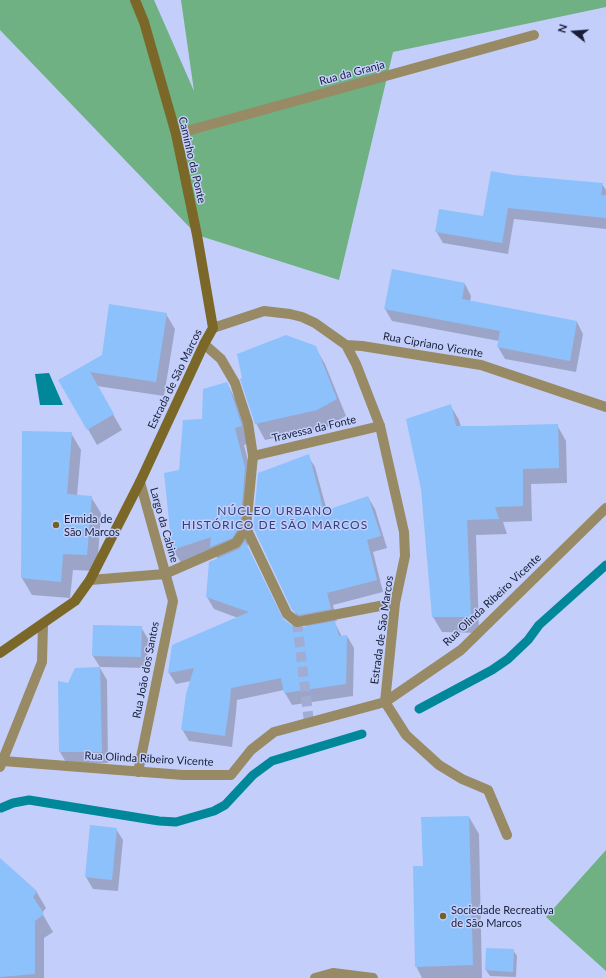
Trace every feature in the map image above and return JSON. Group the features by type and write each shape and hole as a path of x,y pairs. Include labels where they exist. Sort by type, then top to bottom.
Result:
{"street":[{"name":"Caminho da Ponte","path":"135,0 144,22 176,134 197,235 213,328"},
{"name":"Rua da Granja","path":"176,134 534,35"},
{"name":"Estrada de São Marcos","path":"0,653 75,601 90,580 140,482 204,344 213,328 264,312 290,314 302,317 315,323 346,345 356,364 380,426 404,532 405,556 395,603 385,702"},
{"path":"90,580 165,574 236,543 246,528 253,456 248,423 235,383 221,360 204,344"},
{"name":"Rua Cipriano Vicente","path":"346,345 362,346 481,365 606,407"},
{"name":"Travessa da Fonte","path":"253,456 380,426"},
{"name":"Largo da Cabine","path":"140,482 165,574"},
{"name":"Rua Olinda Ribeiro Vicente","path":"1,764 183,775 231,775 251,750 274,732 385,702 461,650 606,508"},
{"path":"246,528 287,614 297,622 395,603"},
{"name":"Rua João dos Santos","path":"138,772 173,601 165,574"},
{"path":"1,764 42,662 42,624"},
{"path":"385,702 406,735 440,765 462,779 488,790 507,835"},
{"path":"315,978 333,973 373,978"}],"shaded area":[{"path":"0,0 154,0 194,91 181,0 606,0 606,7 393,52 339,280 197,235 0,30"},
{"path":"49,373 63,405 40,405 35,374"},
{"path":"606,850 606,971 546,917"}],"building":[{"path":"491,171 513,175 603,183 601,195 606,195 606,218 508,208 502,243 435,232 439,209 483,216"},
{"path":"392,269 465,283 462,299 577,321 570,361 497,347 500,331 384,309"},
{"path":"109,304 167,313 156,382 90,372 114,414 87,430 58,380 102,355"},
{"path":"286,335 316,346 337,399 317,410 255,424 240,379 242,378 237,354"},
{"path":"227,382 242,426 235,428 245,468 240,526 232,538 210,547 211,537 172,550 164,473 179,470 183,420 202,419 203,389"},
{"path":"451,404 456,426 558,424 559,468 523,469 523,506 495,507 499,519 467,520 471,617 432,617 421,489 406,419"},
{"name":"Ermida de São Marcos","path":"22,431 72,432 67,494 92,496 87,555 63,554 61,582 21,578"},
{"path":"309,454 324,511 368,496 381,536 367,540 377,580 327,593 331,609 299,615 292,610 253,527 258,473"},
{"path":"245,541 283,619 296,628 335,621 339,636 347,635 346,684 284,693 281,678 231,688 225,736 181,730 186,694 194,668 168,673 172,645 249,612 206,597 209,562 239,549"},
{"path":"93,625 142,626 141,657 92,656"},
{"path":"100,667 102,752 59,752 58,681 68,683 75,668"},
{"name":"Sociedade Recreativa de São Marcos","path":"469,816 473,965 415,967 413,866 423,866 421,817"},
{"path":"90,825 117,828 112,880 85,877"},
{"path":"0,858 37,891 33,897 44,914 35,921 35,974 0,977"},
{"path":"486,948 514,949 513,972 485,970"}],"waterway":[{"path":"419,709 492,670 508,659 528,640 539,625 606,565"},
{"path":"1,808 13,803 29,800 159,821 176,822 214,811 225,805 253,775 272,761 362,734"}],"tunnel":[{"path":"297,622 309,722"}],"place":[{"name":"Ermida de São Marcos","path":"56,525"},
{"name":"Sociedade Recreativa de São Marcos","path":"443,916"}],"district":[{"name":"NÚCLEO URBANO HISTÓRICO DE SÃO MARCOS","path":"275,518"}]}
